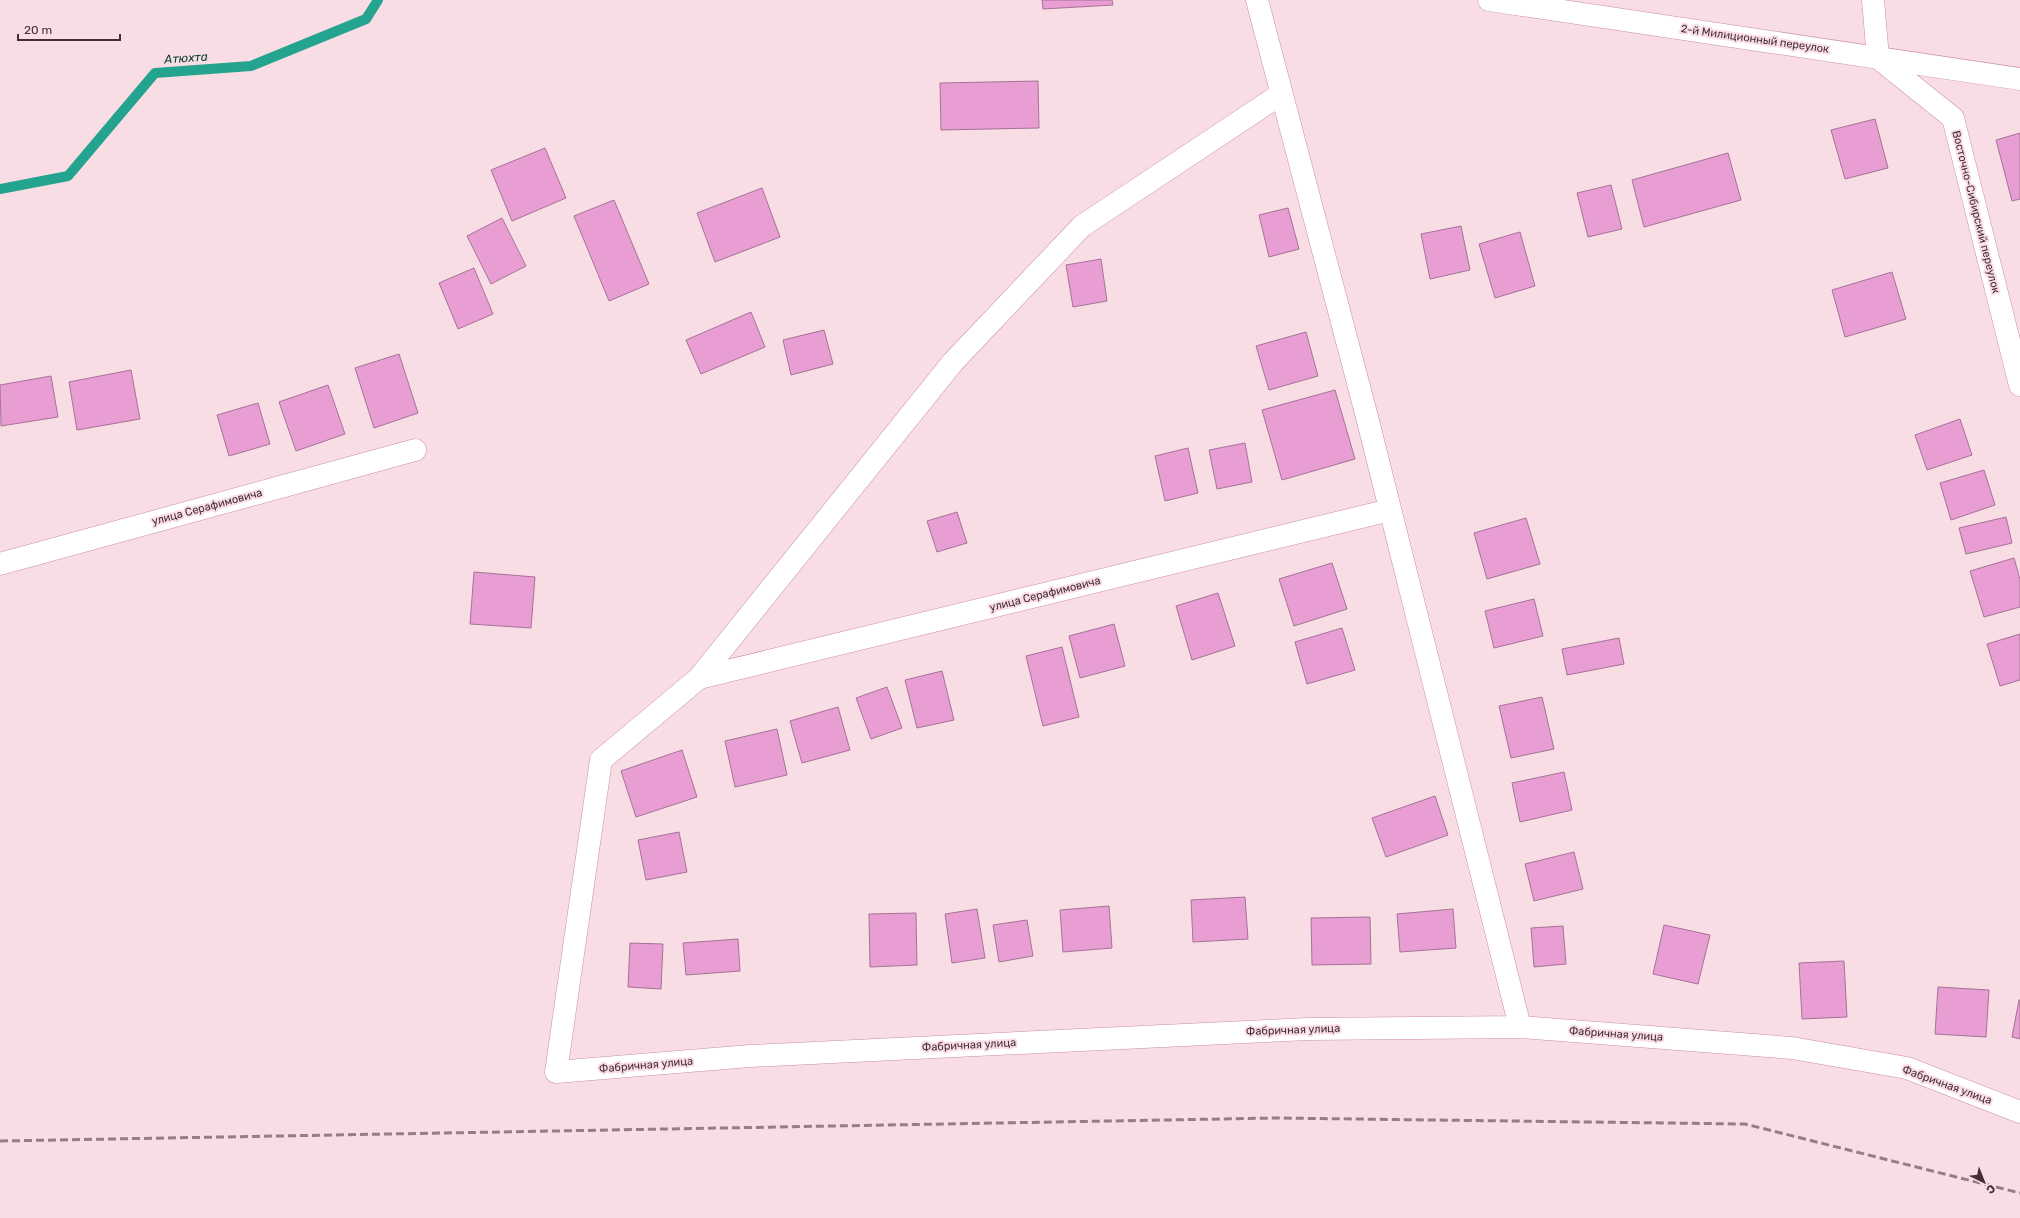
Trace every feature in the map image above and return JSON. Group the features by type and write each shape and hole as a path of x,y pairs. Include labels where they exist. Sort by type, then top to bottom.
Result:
{"street":[{"path":"1257,0 1390,510 1520,1027"},
{"name":"2-й Милиционный переулок","path":"1489,0 2020,79"},
{"path":"1873,0 1878,58"},
{"name":"Восточно-Сибирский переулок","path":"1878,58 1953,118 2020,385"},
{"path":"699,678 953,362 1082,226 1282,94"},
{"name":"улица Серафимовича","path":"0,564 415,450"},
{"name":"улица Серафимовича","path":"699,678 1390,510"},
{"name":"Фабричная улица","path":"699,678 600,760 556,1072 750,1056 1308,1029 1520,1027 1792,1048 1907,1068 2020,1112"}],"building":[{"path":"1042,0 1112,0 1113,5 1043,9"},
{"path":"1038,81 1039,128 941,130 940,83"},
{"path":"1875,119 1888,168 1845,179 1831,130"},
{"path":"2020,133 2020,199 2012,201 1996,140"},
{"path":"545,148 566,198 512,221 491,170"},
{"path":"1728,153 1741,200 1644,227 1632,180"},
{"path":"1611,185 1622,229 1588,237 1577,193"},
{"path":"762,188 780,237 715,262 697,213"},
{"path":"614,200 649,284 609,301 574,216"},
{"path":"1288,208 1299,249 1269,257 1259,215"},
{"path":"502,218 526,266 491,284 467,236"},
{"path":"1461,226 1470,270 1430,279 1421,234"},
{"path":"1520,232 1535,286 1495,298 1479,244"},
{"path":"1101,259 1107,301 1073,307 1066,265"},
{"path":"474,268 493,314 458,329 439,283"},
{"path":"1892,272 1906,319 1845,337 1832,290"},
{"path":"751,312 765,347 701,374 686,340"},
{"path":"824,330 833,364 791,375 783,340"},
{"path":"1306,332 1318,376 1269,390 1256,346"},
{"path":"399,354 418,413 374,428 355,368"},
{"path":"131,370 140,419 77,430 69,382"},
{"path":"51,376 58,417 1,426 0,385"},
{"path":"328,385 345,434 296,451 279,402"},
{"path":"1335,390 1355,459 1282,480 1262,410"},
{"path":"258,403 270,444 229,456 217,415"},
{"path":"1960,419 1972,455 1927,470 1915,435"},
{"path":"1245,443 1252,482 1217,489 1209,450"},
{"path":"1188,448 1198,493 1165,501 1155,456"},
{"path":"1984,470 1995,505 1951,520 1940,483"},
{"path":"957,512 967,543 937,552 927,521"},
{"path":"2006,517 2012,543 1966,554 1959,528"},
{"path":"1526,518 1540,564 1487,579 1474,533"},
{"path":"2014,558 2020,579 2020,607 1984,617 1970,571"},
{"path":"1332,563 1347,609 1294,626 1279,579"},
{"path":"474,572 535,577 531,628 470,624"},
{"path":"1218,593 1235,646 1192,660 1176,606"},
{"path":"1534,599 1543,636 1494,648 1485,611"},
{"path":"1114,624 1125,666 1080,678 1069,636"},
{"path":"1342,628 1355,670 1307,684 1295,642"},
{"path":"2020,634 2020,680 2000,686 1987,644"},
{"path":"1619,638 1624,664 1567,675 1562,649"},
{"path":"1062,647 1079,717 1043,726 1026,656"},
{"path":"942,671 954,720 917,728 905,680"},
{"path":"887,687 902,728 871,739 856,698"},
{"path":"1542,697 1554,749 1511,758 1499,706"},
{"path":"838,707 850,750 802,763 790,721"},
{"path":"777,729 787,775 735,787 725,741"},
{"path":"682,750 697,797 636,817 621,771"},
{"path":"1564,772 1572,810 1520,822 1512,783"},
{"path":"1435,796 1448,835 1386,857 1372,818"},
{"path":"679,832 687,872 646,880 638,840"},
{"path":"1574,852 1583,889 1534,901 1525,864"},
{"path":"1245,897 1248,939 1193,942 1191,900"},
{"path":"1109,906 1112,948 1063,952 1060,910"},
{"path":"977,909 985,958 952,963 945,914"},
{"path":"1453,909 1456,948 1400,952 1397,914"},
{"path":"916,913 917,965 870,967 869,914"},
{"path":"1370,917 1371,964 1312,965 1311,918"},
{"path":"1027,920 1033,956 999,962 993,925"},
{"path":"1664,925 1710,935 1698,984 1653,974"},
{"path":"1563,926 1566,964 1534,967 1531,928"},
{"path":"738,939 740,971 686,975 683,943"},
{"path":"630,943 663,944 661,989 628,987"},
{"path":"1844,961 1847,1017 1802,1019 1799,963"},
{"path":"1938,987 1989,990 1986,1037 1935,1034"},
{"path":"2020,1000 2020,1039 2012,1037"}],"waterway":[{"name":"Атюхта","path":"0,189 68,176 155,73 251,66 366,19 378,0"}],"railway":[{"path":"0,1141 1276,1118 1745,1124 2020,1193"}]}
